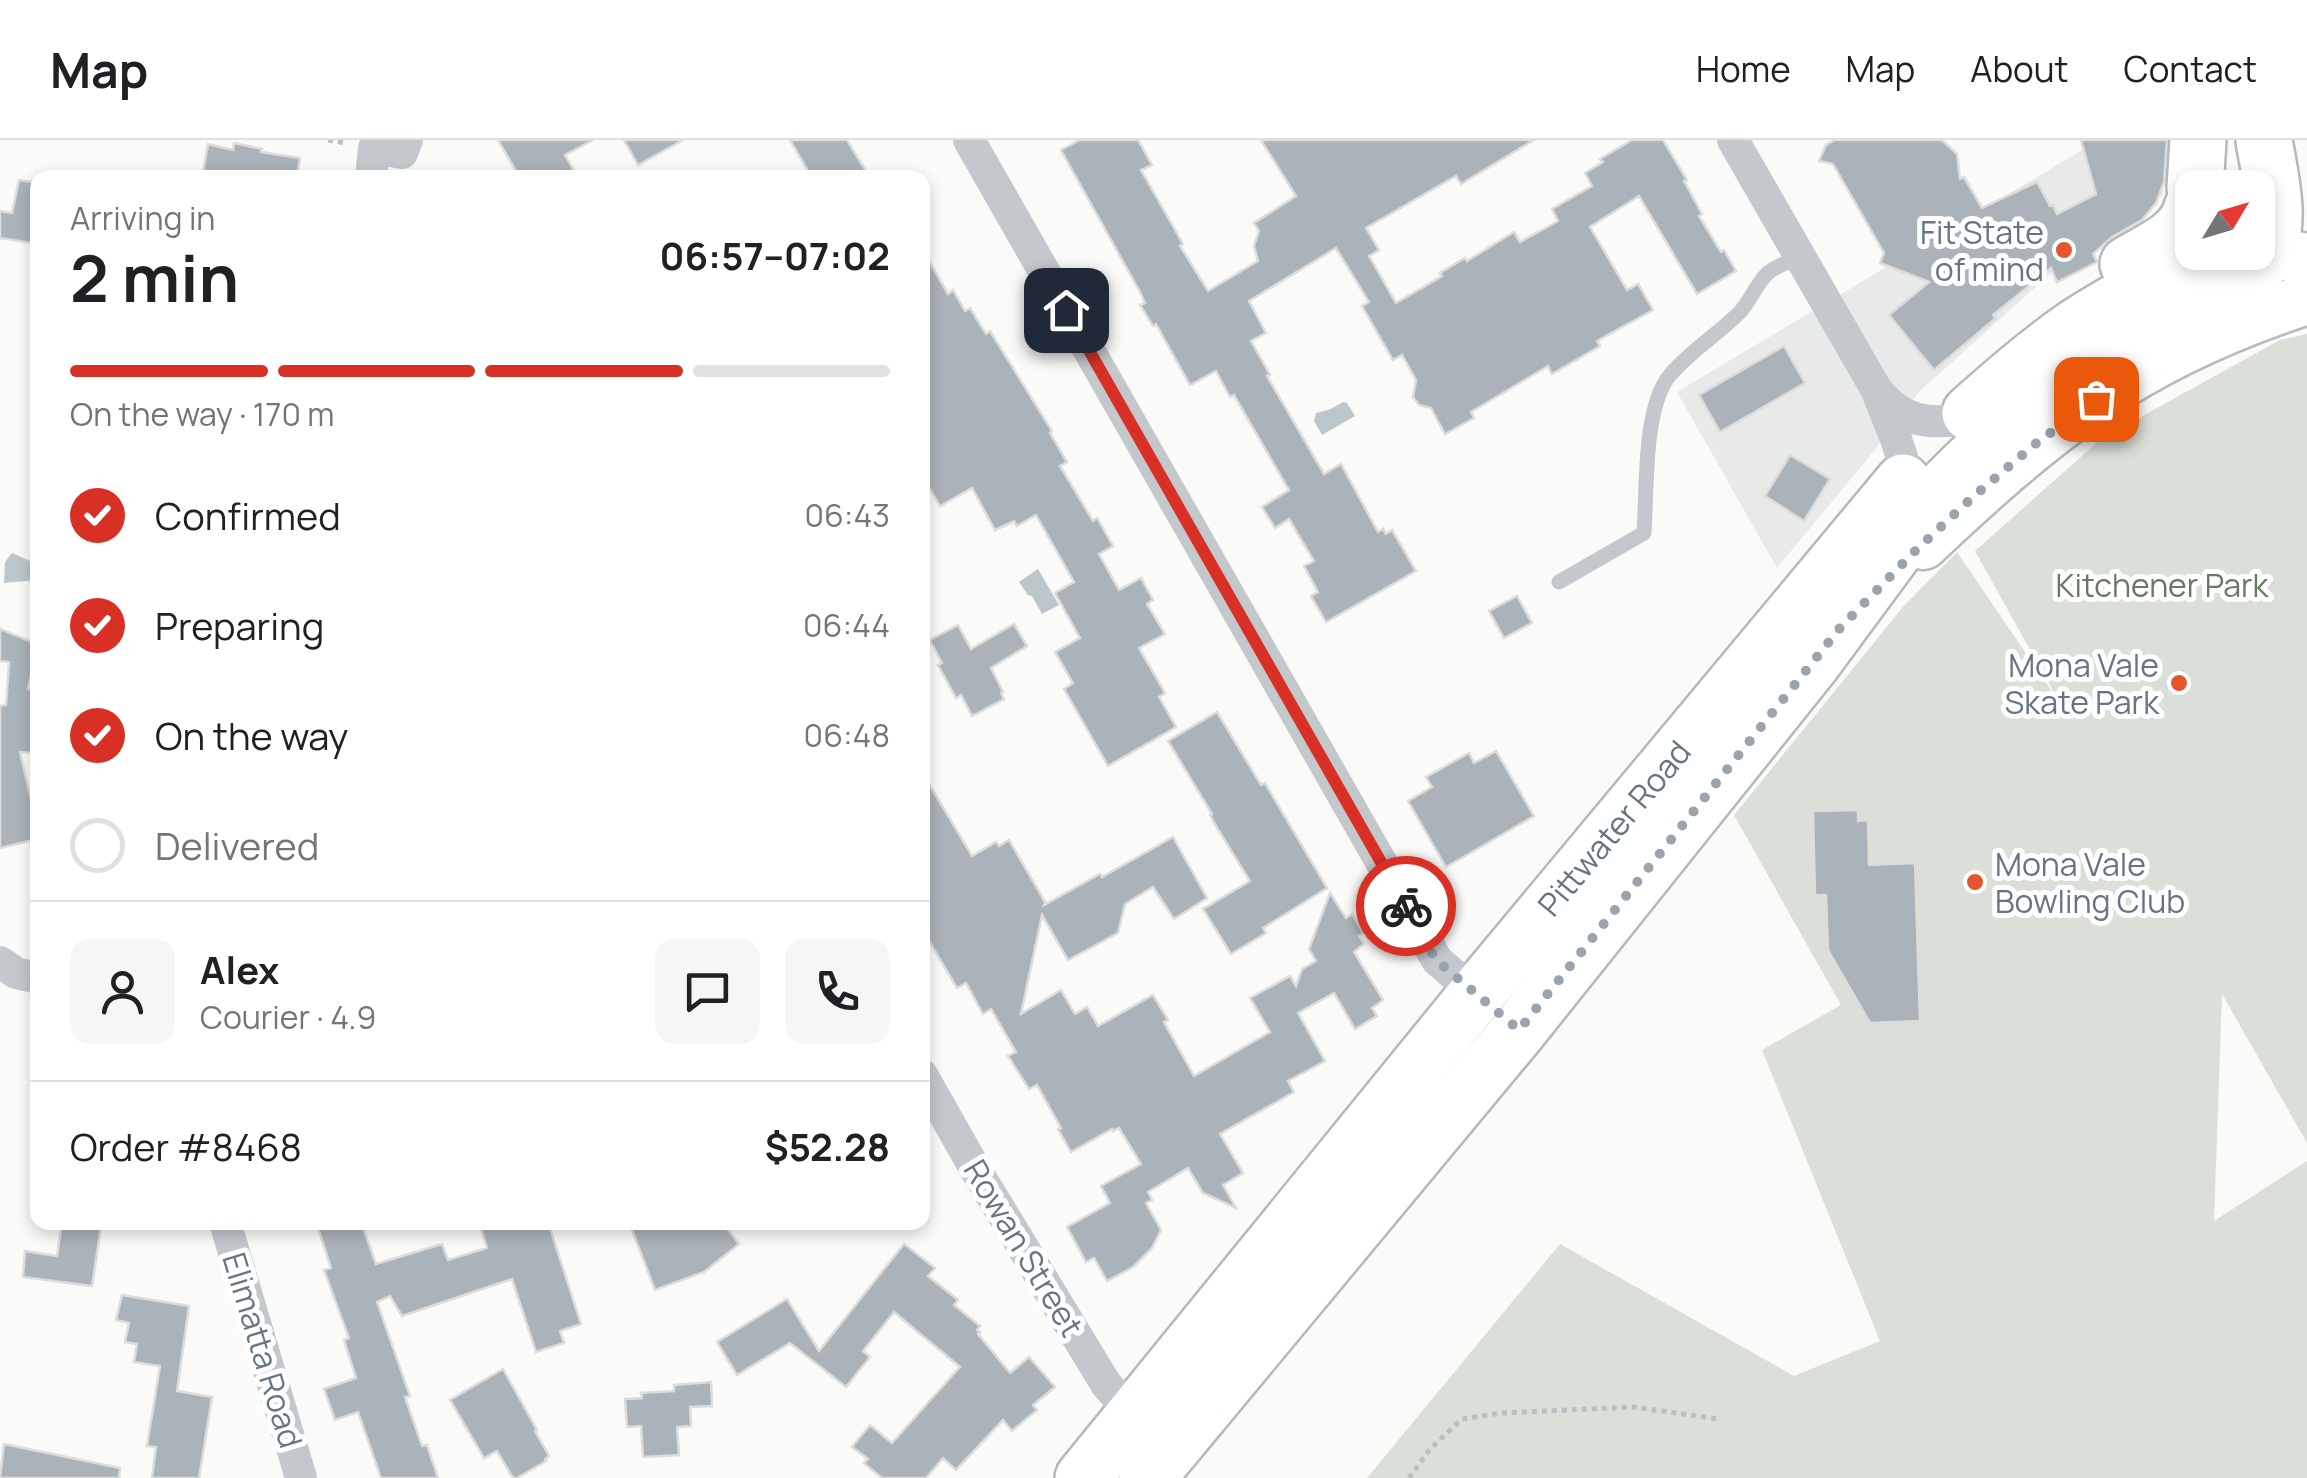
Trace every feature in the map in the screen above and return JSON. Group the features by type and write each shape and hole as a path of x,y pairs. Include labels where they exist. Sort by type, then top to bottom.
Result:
{"highway":[{"path":"2197,170 2198,140"},
{"path":"2230,140 2242,170"},
{"path":"2264,140 2269,170"},
{"path":"2296,140 2307,161"},
{"path":"1965,417 2009,357 2039,326 2175,235"},
{"name":"Pittwater Road","path":"1083,1478 1476,995 1908,476 1965,417 2042,352 2129,295 2182,270"},
{"name":"Pittwater Road","path":"1147,1478 1519,1030 1840,628 1908,531 1956,474 2014,422 2078,374 2255,270"}],"main road":[{"name":"Pittwater Road","path":"1840,628 1968,501 2096,399 2224,331 2307,299"}],"street":[{"path":"377,168 402,153 407,140"},
{"path":"969,140 1436,960 1519,1030"},
{"path":"1734,140 1876,390 1908,476"},
{"path":"1876,390 1912,418 1934,423 1965,417"},
{"path":"0,962 16,973 30,976"},
{"name":"Rowan Street","path":"930,1089 1106,1384 1134,1416"},
{"name":"Elimatta Road","path":"227,1230 301,1478"}],"lane":[{"path":"1559,582 1644,533 1651,418 1656,396 1678,366 1739,313 1766,274 1800,257"}],"path":[{"path":"1410,1478 1430,1449 1462,1420 1502,1413 1634,1407 1718,1419"}],"shaded area":[{"path":"2099,140 2163,140 2163,195 2049,275 1921,390 1777,568 1677,392"},
{"path":"1343,402 1355,416 1322,435 1314,421 1316,413"},
{"path":"12,553 30,561 30,581 4,583 5,562"},
{"path":"1038,569 1059,605 1042,614 1019,582"}],"green space":[{"name":"Kitchener Park","path":"2307,334 2307,1143 2222,994 2214,1221 2307,1161 2307,1478 1367,1478 1560,1244 1794,1376 1880,1341 1762,1050 1841,1005 1734,815 1903,607 1957,552 2061,705 1975,551 2101,439 2280,340"}],"building":[{"path":"498,140 593,140 565,155 573,170 515,170"},
{"path":"624,140 683,140 638,165"},
{"path":"790,140 847,140 865,170 807,170"},
{"path":"1080,140 1138,140 1152,165 1141,170 1208,291 1258,261 1254,246 1259,231 1254,223 1296,196 1261,140 1534,140 1461,184 1456,176 1366,228 1379,250 1369,256 1396,303 1442,276 1440,273 1514,232 1520,242 1558,221 1552,209 1592,186 1585,173 1632,140 1663,140 1687,180 1684,181 1702,214 1699,216 1736,271 1697,294 1639,196 1590,227 1627,290 1638,284 1653,310 1597,341 1600,346 1552,374 1548,366 1471,412 1474,418 1445,434 1431,408 1419,405 1413,397 1416,380 1402,355 1393,360 1362,306 1369,302 1336,248 1249,301 1266,333 1251,341 1324,474 1341,464 1378,532 1383,529 1386,534 1392,530 1416,571 1326,622 1311,596 1318,592 1304,566 1314,561 1289,519 1275,528 1262,507 1289,490 1216,371 1190,385 1156,324 1153,326 1140,305 1145,303 1140,292 1061,150"},
{"path":"1835,140 1942,140 1957,154 1960,179 1964,177 1982,208 2037,182 2057,214 2096,194 2081,140 2167,140 2164,182 2156,203 2142,220 2112,237 2093,254 2097,262 2057,282 2051,268 1934,370 1889,315 1929,282 1880,263 1884,253 1833,164 1819,161 1826,145"},
{"path":"234,143 300,158 298,170 203,170 208,144 233,150"},
{"path":"19,180 30,182 30,243 0,238 0,211 12,213"},
{"path":"930,263 948,294 953,290 965,311 970,308 986,334 990,331 1052,431 1067,462 1060,466 1113,546 1099,554 1119,590 1141,578 1153,600 1147,604 1165,634 1139,648 1165,693 1159,697 1176,727 1108,766 1064,689 1073,683 1055,652 1080,638 1055,593 1074,582 1036,515 1017,526 1014,521 995,530 972,488 940,506 930,489"},
{"path":"1784,346 1805,383 1720,432 1699,395"},
{"path":"1790,455 1830,479 1804,521 1765,496"},
{"path":"1517,596 1532,623 1504,638 1489,611"},
{"path":"1014,624 1027,646 991,668 1004,699 972,716 961,695 956,698 930,640 958,625 971,649"},
{"path":"0,629 30,641 30,753 20,752 30,795 30,841 0,848 0,706 6,705 9,662 0,661"},
{"path":"1217,712 1261,785 1265,783 1327,888 1263,928 1266,933 1231,954 1203,909 1250,881 1168,741"},
{"path":"1496,751 1534,816 1446,867 1408,801 1432,787 1426,777 1469,753 1474,763"},
{"path":"930,785 972,856 996,842 999,846 1009,840 1044,905 1173,837 1207,898 1174,919 1153,887 1125,904 1118,933 1068,960 1042,915 1021,1014 1061,990 1075,1014 1087,1007 1098,1026 1153,995 1194,1076 1270,1032 1250,998 1290,976 1296,986 1302,969 1316,961 1309,949 1330,893 1346,918 1352,914 1363,933 1359,936 1364,944 1354,952 1383,1000 1372,1008 1377,1016 1355,1029 1334,993 1298,1013 1325,1061 1288,1081 1294,1092 1220,1134 1243,1173 1223,1185 1236,1208 1203,1193 1188,1168 1148,1192 1152,1200 1146,1203 1161,1230 1152,1248 1133,1267 1107,1281 1094,1258 1086,1262 1067,1227 1110,1203 1101,1186 1141,1164 1119,1128 1071,1152 1037,1085 1029,1089 1008,1056 1016,1052 991,1009 983,1014 966,983 957,988 930,942"},
{"path":"1858,810 1858,821 1868,820 1869,865 1915,863 1920,1021 1870,1023 1828,950 1826,895 1815,895 1813,811"},
{"path":"61,1230 101,1230 92,1286 23,1277 25,1251 57,1256"},
{"path":"319,1230 364,1230 376,1264 442,1244 448,1260 487,1248 481,1230 551,1230 581,1324 560,1331 564,1343 536,1352 512,1279 402,1316 390,1296 377,1302 410,1396 405,1397 438,1478 381,1478 358,1412 335,1420 324,1389 356,1378 344,1340 349,1338 324,1270 331,1268"},
{"path":"632,1230 728,1230 739,1244 704,1272 655,1290"},
{"path":"904,1244 935,1268 928,1276 958,1300 954,1305 980,1326 978,1334 1010,1373 1029,1357 1055,1387 1033,1405 1037,1410 1012,1431 1003,1420 956,1470 943,1458 926,1478 882,1478 864,1463 868,1459 852,1447 870,1425 892,1443 960,1367 894,1312 863,1351 870,1357 846,1387 790,1343 737,1375 717,1342 787,1299 819,1351"},
{"path":"122,1295 189,1306 177,1391 212,1397 199,1478 152,1478 156,1447 147,1446 160,1366 134,1362 137,1344 125,1342 129,1323 116,1320"},
{"path":"503,1369 549,1456 517,1478 513,1478 497,1451 484,1458 450,1400"},
{"path":"711,1382 712,1406 690,1407 691,1426 677,1427 679,1455 643,1457 641,1426 627,1427 625,1399 642,1398 641,1393 674,1391 674,1385"},
{"path":"4,1444 120,1468 119,1478 0,1478"}],"way so far":[{"path":"1406,906 1436,960 1519,1030 1840,628 1974,496 2096,399"}],"place":[{"name":"Fit State of mind","path":"2064,250"},
{"name":"Mona Vale Skate Park","path":"2179,683"},
{"name":"Mona Vale Bowling Club","path":"1975,882"}],"route":[{"path":"1066,310 1406,906"}]}
